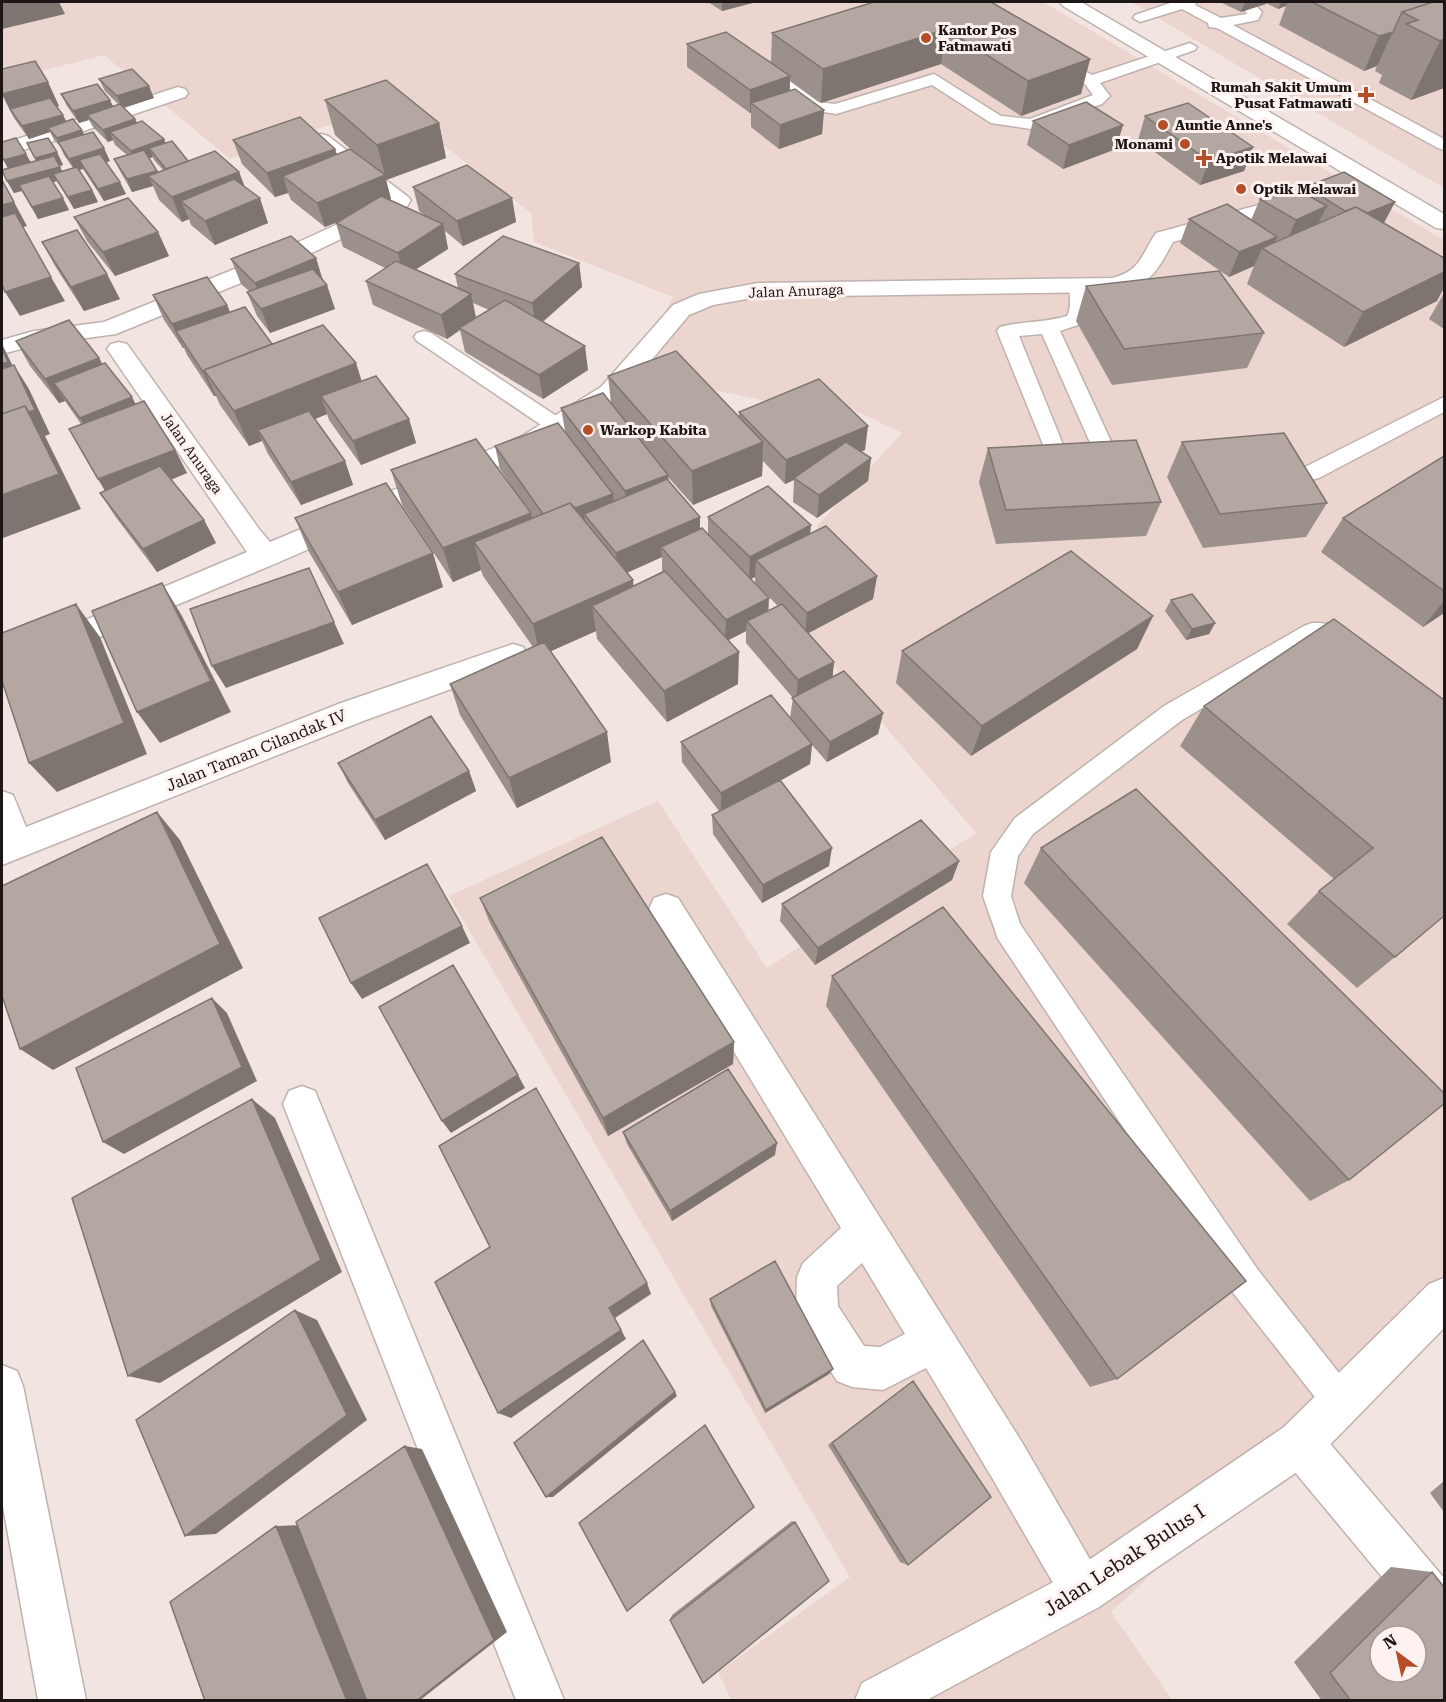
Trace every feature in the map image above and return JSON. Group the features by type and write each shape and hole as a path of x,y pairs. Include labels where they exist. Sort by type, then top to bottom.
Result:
{"street":[{"path":"1069,2 1444,223"},
{"path":"1122,7 1198,51"},
{"path":"1113,27 1140,18"},
{"path":"2,150 178,93"},
{"path":"2,347 34,339 108,329 289,255 397,206 400,202 321,140"},
{"name":"Jalan Anuraga","path":"2,667 531,442 610,393 681,310 707,299 758,290 1079,287 1132,280 1146,271 1164,238 1372,181"},
{"name":"Jalan Anuraga","path":"118,349 249,536 267,556"},
{"name":"Jalan Taman Cilandak IV","path":"9,848 352,712 513,655"},
{"path":"2,804 9,848"},
{"path":"666,909 1007,1460 1083,1591"},
{"path":"302,1104 540,1701"},
{"path":"867,1232 817,1277 817,1311 852,1366 882,1369 934,1341"},
{"name":"Jalan Lebak Bulus I","path":"879,1701 1083,1591 1299,1443 1444,1299"},
{"path":"2,1386 62,1701"},
{"path":"1299,1443 1444,1614"}],"lane":[{"path":"1140,18 1184,2 1220,24 1444,145"},
{"path":"1195,27 1253,17 1256,12 1251,9"},
{"path":"1090,81 1162,57 1198,51"},
{"path":"785,55 774,58 767,71 813,106 836,109 934,79 997,120 1031,124 1096,102 1102,96 1090,81 1046,55"},
{"path":"1049,328 1110,463 1060,464 1007,332 1049,328 1074,320 1081,307 1079,287"},
{"path":"424,337 557,426"},
{"path":"1311,473 1444,404"},
{"path":"1341,1403 1226,1253 1008,930 997,896 1005,852 1024,826 1173,713 1312,632 1322,630 1333,633 1366,660"}],"shaded area":[{"path":"2,2 1043,2 1444,240 1444,1304 1111,1612 1172,1700 731,1700 718,1672 850,1577 449,896 658,801 767,968 976,833 791,616 860,591 817,526 902,433 833,400 781,404 632,373 673,297 534,242 531,213 391,104 230,159 104,55 2,81"},
{"name":"Rumah Sakit Umum Pusat Fatmawati","path":"1131,2 1444,2 1444,188"}],"building":[{"path":"874,2 991,2 1090,59 1028,81 946,29 823,69 772,33"},
{"path":"1312,2 1433,2 1402,12 1393,32 1379,36"},
{"path":"1433,2 1444,2 1444,39 1440,41 1406,24 1418,20 1402,12"},
{"path":"726,32 790,76 750,90 687,44"},
{"path":"35,61 48,82 2,94 2,69"},
{"path":"132,69 149,86 117,96 99,79"},
{"path":"386,80 439,123 377,145 325,100"},
{"path":"97,84 110,100 73,111 61,94"},
{"path":"795,89 824,110 780,125 751,103"},
{"path":"50,98 63,115 22,126 10,109"},
{"path":"1086,102 1123,125 1069,145 1033,121"},
{"path":"1188,103 1253,147 1209,161 1145,116"},
{"path":"120,104 135,119 103,130 87,115"},
{"path":"300,117 335,149 267,173 233,140"},
{"path":"73,119 82,130 57,138 48,128"},
{"path":"142,121 164,139 131,151 110,132"},
{"path":"93,132 104,148 69,159 58,142"},
{"path":"16,138 26,154 4,160 2,142"},
{"path":"48,138 57,152 35,158 27,143"},
{"path":"172,141 188,161 166,169 149,148"},
{"path":"350,149 385,175 317,203 283,176"},
{"path":"144,150 157,171 127,179 114,159"},
{"path":"215,151 239,172 172,197 148,176"},
{"path":"100,154 120,182 98,189 79,160"},
{"path":"54,156 60,167 7,181 2,170"},
{"path":"467,165 512,198 457,221 413,187"},
{"path":"77,167 92,190 68,197 53,174"},
{"path":"1344,172 1395,202 1367,213 1356,207 1345,211 1306,187"},
{"path":"49,176 63,198 32,207 19,185"},
{"path":"234,179 260,198 205,221 181,201"},
{"path":"2,180 14,202 2,205"},
{"path":"1291,186 1327,206 1296,220 1260,199"},
{"path":"381,196 443,224 398,253 336,223"},
{"path":"128,198 158,232 103,252 74,217"},
{"path":"1227,204 1277,237 1239,252 1189,219"},
{"path":"1356,207 1444,258 1444,272 1363,312 1262,248"},
{"path":"15,213 51,277 5,292 2,284 2,217"},
{"path":"77,230 107,274 71,287 42,242"},
{"path":"291,236 316,258 255,283 231,259"},
{"path":"503,236 579,263 532,303 455,274"},
{"path":"396,261 471,294 441,315 366,281"},
{"path":"313,269 327,285 261,309 247,292"},
{"path":"1219,271 1264,333 1124,349 1086,286"},
{"path":"207,277 227,305 172,324 153,295"},
{"path":"505,300 585,346 539,375 459,328"},
{"path":"245,307 272,344 203,372 176,331"},
{"path":"69,320 99,358 45,379 16,341"},
{"path":"323,325 356,363 234,411 204,370"},
{"path":"2,349 8,362 2,364"},
{"path":"676,351 763,442 692,471 608,376"},
{"path":"105,363 132,397 80,418 54,383"},
{"path":"14,365 35,410 29,412 25,406 2,414 2,369"},
{"path":"376,376 409,419 353,441 321,396"},
{"path":"819,379 868,426 786,460 739,412"},
{"path":"603,393 668,475 625,491 561,408"},
{"path":"144,401 175,450 98,479 69,429"},
{"path":"25,406 59,474 2,495 2,414"},
{"path":"309,411 345,461 291,482 258,430"},
{"path":"558,423 613,494 575,508 570,503 543,514 495,446"},
{"path":"1284,433 1327,503 1220,514 1182,442"},
{"path":"476,439 531,513 443,548 391,470"},
{"path":"1136,440 1161,502 1006,510 988,448"},
{"path":"846,442 871,458 819,495 794,478"},
{"path":"1444,456 1444,591 1343,518"},
{"path":"160,466 204,520 143,549 100,493"},
{"path":"667,479 700,517 616,553 584,514"},
{"path":"386,483 433,553 338,592 295,518"},
{"path":"768,486 811,525 750,557 708,517"},
{"path":"570,503 633,580 533,624 474,542"},
{"path":"826,526 877,576 807,613 756,560"},
{"path":"702,528 769,598 726,620 661,547"},
{"path":"1071,551 1153,616 982,726 902,651"},
{"path":"309,568 334,622 212,666 190,609"},
{"path":"665,571 739,652 664,691 592,606"},
{"path":"162,583 211,681 137,712 92,611"},
{"path":"1192,594 1215,623 1192,629 1171,600"},
{"path":"76,604 124,723 29,763 2,681 2,633"},
{"path":"782,604 834,662 798,680 747,621"},
{"path":"1334,619 1444,700 1444,916 1395,957 1319,891 1373,848 1204,706"},
{"path":"544,642 607,732 509,778 450,684"},
{"path":"844,671 883,713 830,742 792,698"},
{"path":"771,695 812,744 721,793 681,742"},
{"path":"431,716 469,771 375,820 338,763"},
{"path":"780,780 832,848 763,885 712,815"},
{"path":"1136,789 1444,1093 1444,1104 1349,1180 1041,848"},
{"path":"157,812 220,944 20,1049 2,996 2,886"},
{"path":"921,820 959,861 818,948 782,904"},
{"path":"602,837 734,1042 603,1118 480,898"},
{"path":"427,864 462,926 351,983 319,918"},
{"path":"943,907 1246,1281 1117,1379 832,976"},
{"path":"453,965 518,1075 442,1121 379,1007"},
{"path":"212,998 242,1067 103,1142 76,1068"},
{"path":"728,1069 777,1143 670,1211 623,1132"},
{"path":"536,1088 647,1283 609,1308 621,1330 498,1413 435,1282 490,1247 439,1146"},
{"path":"252,1099 321,1260 128,1376 72,1198"},
{"path":"775,1261 833,1369 766,1410 710,1299"},
{"path":"295,1310 347,1415 185,1536 136,1420"},
{"path":"643,1340 675,1392 546,1497 514,1443"},
{"path":"913,1381 991,1497 908,1565 832,1443"},
{"path":"705,1425 754,1507 627,1611 579,1523"},
{"path":"405,1446 494,1640 416,1701 367,1701 296,1522"},
{"path":"795,1522 829,1581 703,1683 670,1620"},
{"path":"276,1526 347,1701 205,1701 170,1602"},
{"path":"1432,1572 1444,1587 1444,1701 1351,1701 1330,1673 1368,1635 1368,1684 1428,1684 1428,1624 1379,1624"}],"place":[{"name":"Kantor Pos Fatmawati","path":"926,38"},
{"name":"Rumah Sakit Umum Pusat Fatmawati","path":"1366,95"},
{"name":"Auntie Anne's","path":"1163,125"},
{"name":"Monami","path":"1185,144"},
{"name":"Apotik Melawai","path":"1204,158"},
{"name":"Optik Melawai","path":"1241,189"},
{"name":"Warkop Kabita","path":"588,430"}]}
